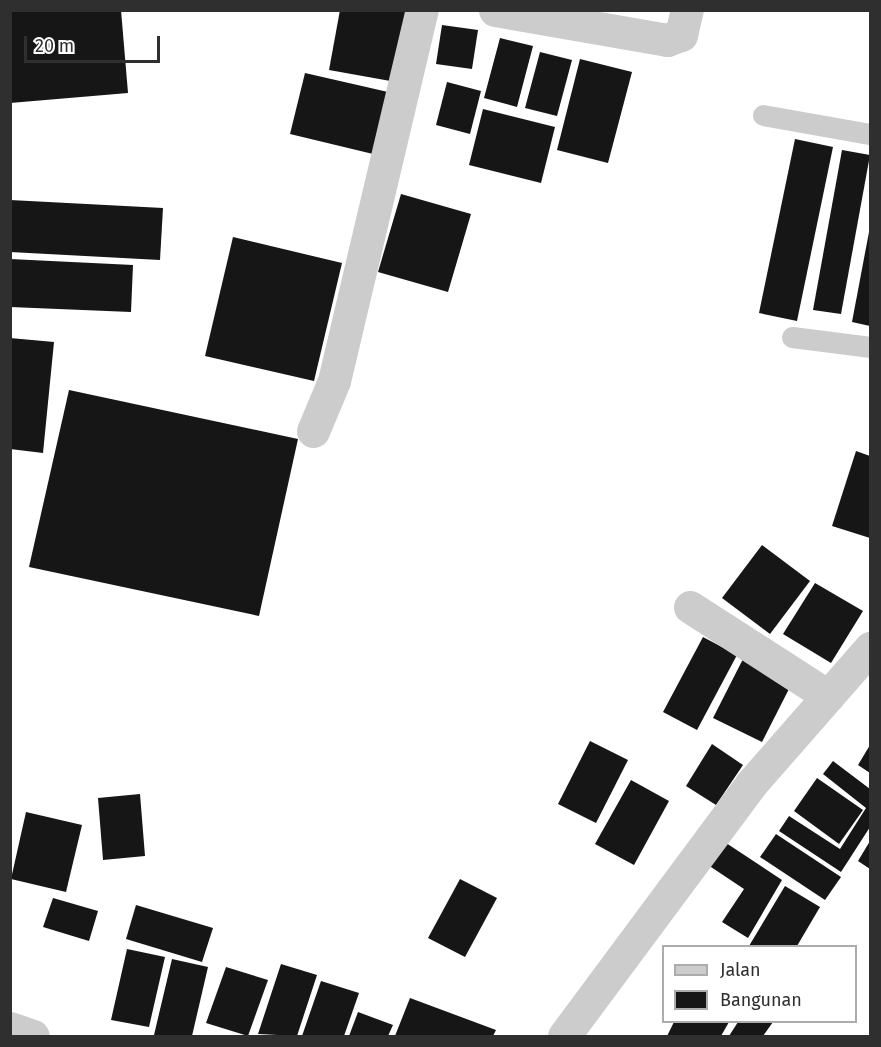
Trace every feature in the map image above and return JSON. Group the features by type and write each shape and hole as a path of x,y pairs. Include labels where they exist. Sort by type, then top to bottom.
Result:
{"street":[{"path":"313,431 334,381 422,10"},
{"path":"495,10 667,40 681,35 687,10"},
{"path":"690,607 828,696"},
{"path":"564,1036 751,784 870,648"},
{"path":"10,1028 33,1036"}],"lane":[{"path":"763,115 870,134"},
{"path":"792,337 870,347"}],"building":[{"path":"10,10 121,10 128,93 10,103"},
{"path":"340,10 409,10 396,82 329,70"},
{"path":"442,25 478,30 472,69 436,64"},
{"path":"500,38 533,46 517,107 484,98"},
{"path":"540,52 572,60 557,116 525,108"},
{"path":"580,59 632,72 608,163 557,150"},
{"path":"305,73 388,92 373,154 290,134"},
{"path":"447,82 481,91 470,134 436,125"},
{"path":"483,109 555,127 541,183 469,165"},
{"path":"795,139 833,147 797,321 759,313"},
{"path":"842,150 870,155 841,314 813,310"},
{"path":"401,194 471,214 448,292 378,272"},
{"path":"10,200 163,208 160,260 10,252"},
{"path":"870,232 870,326 852,322"},
{"path":"233,237 342,263 314,381 205,356"},
{"path":"10,259 133,265 131,312 10,307"},
{"path":"10,338 54,342 43,453 10,449"},
{"path":"69,390 298,439 259,616 29,567"},
{"path":"856,451 870,456 870,538 832,526"},
{"path":"762,545 810,581 770,634 722,598"},
{"path":"815,583 863,611 831,663 783,634"},
{"path":"703,637 737,655 697,730 663,712"},
{"path":"743,659 792,683 762,742 713,718"},
{"path":"590,741 628,760 596,823 558,804"},
{"path":"712,744 743,765 716,805 686,786"},
{"path":"870,745 870,773 858,765"},
{"path":"833,761 870,789 870,827 841,872 779,831 789,816 840,849 866,808 823,774"},
{"path":"817,778 863,810 839,844 794,811"},
{"path":"631,780 669,801 634,865 595,844"},
{"path":"140,794 145,856 103,860 98,798"},
{"path":"26,812 82,825 66,892 11,879"},
{"path":"776,834 841,877 825,900 760,857"},
{"path":"717,837 782,880 748,938 722,922 744,889 702,861"},
{"path":"870,841 870,869 858,861"},
{"path":"460,879 497,898 465,957 428,938"},
{"path":"785,886 820,907 798,945 750,945"},
{"path":"53,898 98,911 89,941 43,927"},
{"path":"136,905 213,928 202,962 126,939"},
{"path":"127,949 165,957 149,1027 111,1020"},
{"path":"172,959 208,967 192,1036 154,1035"},
{"path":"281,964 317,975 297,1036 258,1034"},
{"path":"226,967 268,980 248,1036 206,1023"},
{"path":"321,981 359,993 344,1036 302,1036"},
{"path":"410,998 496,1030 493,1036 395,1036"},
{"path":"358,1012 393,1025 388,1036 349,1036"},
{"path":"674,1023 728,1023 721,1036 667,1036"},
{"path":"737,1023 772,1023 763,1036 729,1036"}]}
